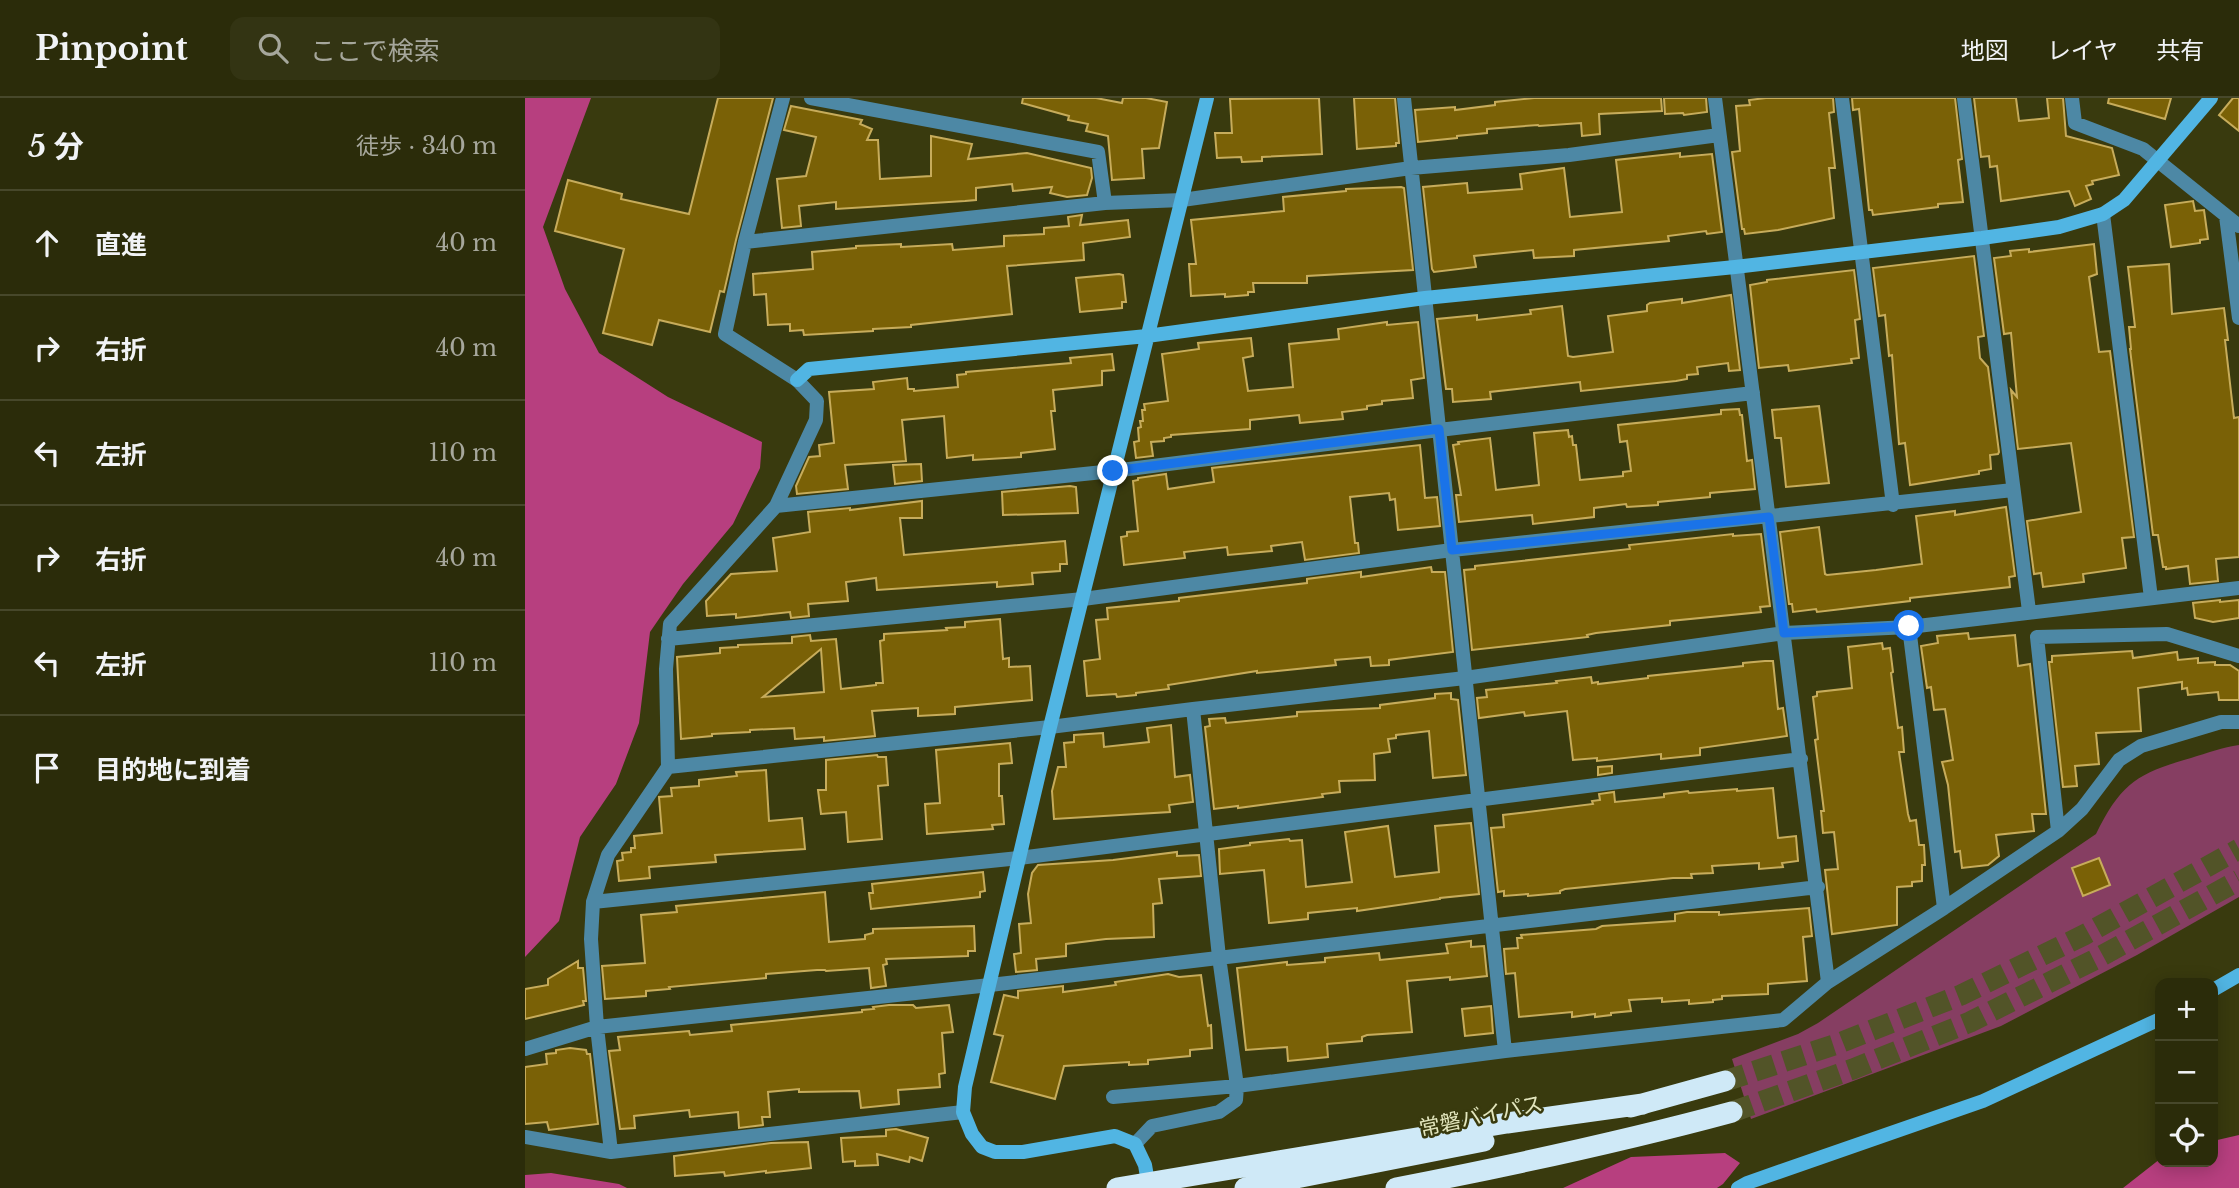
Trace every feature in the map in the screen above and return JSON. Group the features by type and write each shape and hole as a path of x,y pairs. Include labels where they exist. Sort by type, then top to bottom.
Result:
{"highway":[{"name":"常磐バイパス","path":"1245,1188 1504,1137 1643,1104 1725,1081"},
{"path":"1117,1188 1507,1123 1643,1104"},
{"path":"1474,1188 1732,1112"},
{"path":"1397,1188 1654,1133"}],"street":[{"path":"611,1152 597,1027 591,939 593,902 608,855 669,767 670,624 776,506 816,420 817,401 797,380 725,334 745,242 783,98"},
{"path":"811,98 1098,152 1105,203"},
{"path":"1149,1188 1145,1165 1135,1144 1115,1136 1023,1152 996,1152 982,1147 972,1134 963,1112 965,1087 1050,727 1207,98"},
{"path":"1404,98 1505,1051"},
{"path":"1715,98 1818,887 1828,982"},
{"path":"1842,98 1893,505"},
{"path":"1964,98 2029,611"},
{"path":"2072,98 2075,123 2143,149 2239,226"},
{"path":"797,380 809,369 1147,336 1425,298 1735,267 2059,227 2103,214 2124,200 2211,98"},
{"path":"745,242 1105,203 1182,200 1411,168 1569,155 1719,135"},
{"path":"2103,214 2151,598"},
{"path":"2226,216 2239,318"},
{"path":"776,506 1113,471 1439,429 1753,393"},
{"path":"668,639 1083,599 1452,550 1893,505 2013,490"},
{"path":"669,767 1050,727 1465,678 1784,633 1909,626 2239,588"},
{"path":"1909,626 1944,908"},
{"path":"2058,831 2037,638 2167,634 2239,656"},
{"path":"1135,1144 1152,1126 1219,1112 1236,1100 1237,1086 1219,957 1192,709"},
{"path":"1113,1097 1237,1086 1505,1051 1783,1020 1828,982 2058,831 2082,809 2119,760 2141,746 2221,722 2239,722"},
{"path":"593,902 1020,858 1801,759"},
{"path":"525,1049 597,1027 990,985 1818,887"},
{"path":"2218,987 2239,975"},
{"path":"1738,1188 1983,1101 2155,1021"},
{"path":"525,1137 611,1152 963,1112"}],"shaded area":[{"path":"525,98 591,98 543,227 565,289 599,353 668,397 762,442 760,468 733,524 683,584 650,632 639,723 616,784 580,837 559,921 525,957"},
{"path":"2239,745 2239,897 2137,955 2001,1026 1751,1119 1732,1059 1798,1034 1818,1023 2096,834 2123,791 2144,775 2173,763"},
{"path":"2239,1135 2239,1188 2123,1188 2155,1163 2155,1167 2218,1167 2218,1140"},
{"path":"1725,1153 1740,1163 1717,1188 1563,1188 1631,1157"},
{"path":"551,1173 619,1184 627,1188 525,1188 525,1175"}],"building":[{"path":"718,98 773,98 724,292 720,291 710,332 659,320 652,345 603,333 624,249 555,231 568,180 622,194 621,199 689,214"},
{"path":"1023,98 1096,98 1122,103 1123,98 1146,98 1167,102 1159,148 1142,149 1144,178 1112,180 1108,136 1086,131 1088,124 1068,120 1069,116 1022,103"},
{"path":"1319,98 1322,154 1262,157 1262,161 1242,162 1241,157 1217,158 1215,133 1232,133 1230,99"},
{"path":"1354,98 1395,98 1399,143 1396,143 1396,146 1357,149"},
{"path":"1534,98 1661,98 1662,111 1599,114 1600,134 1582,136 1581,123 1487,129 1487,133 1418,142 1415,110 1455,107 1455,110"},
{"path":"1664,98 1706,98 1707,112 1665,114"},
{"path":"1833,98 1834,112 1829,113 1835,168 1829,168 1834,218 1745,234 1742,229 1732,152 1740,151 1736,106 1750,105 1749,100"},
{"path":"1852,98 1955,98 1962,159 1958,160 1963,202 1873,215 1872,210 1869,210 1859,109 1853,110"},
{"path":"1974,98 2016,98 2019,121 2049,118 2047,98 2063,98 2066,136 2112,148 2119,175 2092,181 2093,184 2086,186 2091,199 2075,206 2069,191 2001,201 1997,166 1990,167 1989,156 1981,157"},
{"path":"2109,98 2171,98 2165,119 2108,103"},
{"path":"2233,98 2239,98 2239,131 2219,115"},
{"path":"791,106 862,120 860,124 872,129 867,140 878,140 880,179 931,176 931,136 972,144 968,159 1027,153 1091,168 1092,178 1087,195 1067,197 1050,193 1052,187 1013,191 1012,184 976,188 976,200 836,209 836,202 799,206 801,226 782,228 777,179 806,176 816,137 784,130"},
{"path":"1680,153 1680,157 1712,154 1722,232 1707,234 1706,231 1668,236 1669,241 1574,250 1574,256 1534,258 1533,250 1474,256 1476,267 1434,272 1432,269 1423,187 1467,183 1468,193 1522,189 1520,174 1564,168 1570,217 1622,212 1616,160"},
{"path":"1404,188 1413,270 1307,276 1307,283 1253,283 1254,292 1248,292 1248,295 1191,296 1189,264 1196,264 1191,220 1284,211 1283,197 1346,189"},
{"path":"2193,201 2195,211 2204,210 2208,239 2200,240 2200,243 2171,247 2165,205"},
{"path":"1082,215 1080,225 1128,220 1130,237 1083,243 1084,260 1007,266 1012,314 873,331 804,335 803,330 790,331 790,324 768,325 766,294 754,295 753,274 813,269 812,252 901,244 901,247 952,244 953,250 1004,246 1004,236 1044,234 1044,228 1069,226 1068,217"},
{"path":"2094,244 2097,274 2089,277 2099,352 2110,351 2134,537 2122,538 2126,568 2083,574 2084,582 2043,587 2041,573 2034,574 2027,521 2081,512 2071,443 2018,449 2011,390 2017,397 2011,333 2004,334 1994,258 2011,256 2010,251 2029,249 2029,252"},
{"path":"1974,256 1984,336 1978,337 1980,358 1988,367 1999,452 1990,455 1991,469 1979,471 1979,474 1910,485 1905,443 1899,444 1892,355 1889,356 1885,315 1879,316 1873,268"},
{"path":"2169,264 2172,314 2224,308 2234,418 2239,417 2239,557 2216,559 2218,581 2190,584 2188,566 2166,569 2163,567 2158,535 2153,535 2130,349 2129,327 2135,327 2128,267"},
{"path":"1854,270 1860,319 1855,320 1859,358 1851,359 1852,363 1789,371 1788,365 1759,368 1750,285 1767,280"},
{"path":"1123,275 1126,302 1122,302 1122,308 1080,312 1076,278"},
{"path":"1731,295 1740,370 1729,371 1728,363 1697,367 1698,374 1687,375 1687,379 1676,381 1581,391 1580,382 1490,392 1491,399 1453,402 1452,389 1446,389 1437,319 1477,315 1477,320 1531,314 1530,310 1562,306 1568,356 1573,357 1613,352 1608,316 1647,311 1647,305 1650,303 1682,299 1682,303"},
{"path":"1387,322 1387,325 1418,322 1424,378 1411,380 1413,398 1382,401 1382,404 1367,406 1367,409 1342,412 1343,419 1300,423 1299,415 1250,420 1250,429 1171,435 1164,438 1164,441 1151,442 1153,456 1136,458 1134,442 1139,441 1138,428 1141,427 1140,421 1143,421 1144,404 1168,401 1162,354 1199,349 1198,343 1251,338 1253,356 1243,358 1248,391 1293,387 1289,344 1339,339 1338,329"},
{"path":"1112,354 1114,370 1102,371 1102,385 1053,390 1055,411 1051,411 1055,449 1021,453 1021,457 973,460 973,455 947,458 944,416 902,420 906,461 845,465 848,489 797,494 796,486 809,457 820,456 819,445 834,443 829,392 874,389 873,382 907,378 908,389 914,391 958,387 957,375 966,372 1071,363 1070,358"},
{"path":"1819,406 1829,483 1786,487 1781,438 1775,438 1772,410"},
{"path":"1739,409 1747,461 1752,460 1755,489 1710,493 1710,497 1658,502 1658,505 1627,507 1626,504 1594,508 1594,517 1533,524 1532,515 1459,522 1456,495 1461,495 1453,445 1459,444 1458,442 1490,438 1496,490 1539,485 1534,433 1568,430 1573,445 1576,445 1580,480 1623,476 1623,472 1631,471 1627,441 1620,442 1618,425 1721,414 1721,410"},
{"path":"1420,445 1425,498 1437,497 1440,526 1398,530 1395,499 1390,500 1389,493 1350,497 1355,543 1358,543 1359,553 1305,560 1302,542 1271,546 1272,551 1228,555 1227,547 1184,552 1185,558 1124,565 1121,537 1127,536 1127,532 1138,531 1133,481 1138,478 1166,474 1168,489 1214,482 1212,468"},
{"path":"921,464 922,481 895,484 893,465"},
{"path":"1076,487 1078,513 1003,515 1002,492"},
{"path":"922,501 922,518 900,518 904,555 1065,541 1067,564 1060,564 1060,571 1032,573 1033,584 997,587 997,582 877,590 876,578 846,582 848,601 808,604 809,616 791,618 790,612 736,618 736,614 707,616 706,601 731,574 777,571 773,538 810,532 808,512"},
{"path":"2006,507 2015,576 2009,577 2010,587 1817,612 1816,609 1793,612 1792,604 1789,604 1780,532 1819,527 1827,575 1876,570 1922,564 1916,516 1955,511 1955,515"},
{"path":"1733,534 1761,534 1770,606 1760,607 1761,612 1670,621 1670,625 1472,650 1464,570 1475,569 1475,566 1630,549 1629,545"},
{"path":"1431,567 1432,572 1445,572 1453,652 1389,660 1389,665 1371,666 1370,657 1335,660 1336,665 1257,671 1168,685 1169,689 1136,695 1087,696 1084,661 1100,659 1096,620 1108,619 1107,608 1307,583 1307,579 1361,572 1361,577"},
{"path":"2239,600 2239,618 2213,622 2195,618 2193,603"},
{"path":"1000,619 1003,659 1009,658 1009,667 1030,666 1032,700 955,707 955,714 918,716 918,708 872,711 875,736 824,741 824,737 795,739 794,728 750,730 681,739 677,657 720,653 720,648 738,645 792,643 792,637 810,635 811,641 836,639 841,689 876,685 883,683 880,641 884,640 884,634 947,630 946,628 965,627 965,622","holes":["821,649 824,692 763,697"]},
{"path":"1968,633 1969,639 2015,635 2018,666 2030,664 2046,814 2032,814 2034,831 1996,835 1999,856 1988,865 1962,868 1960,851 1955,852 1948,785 1942,762 1953,760 1945,709 1934,710 1931,687 1927,688 1921,646 1938,643 1937,636"},
{"path":"1882,643 1883,649 1890,648 1898,728 1902,727 1904,752 1899,752 1908,814 1910,821 1916,820 1919,845 1924,845 1925,865 1922,865 1922,881 1912,882 1912,886 1897,887 1897,925 1832,934 1825,870 1838,869 1834,832 1823,833 1821,811 1824,811 1815,740 1818,739 1813,697 1817,696 1817,692 1852,688 1848,647"},
{"path":"2132,651 2133,658 2177,652 2178,660 2198,658 2198,663 2230,665 2239,671 2239,700 2219,700 2218,692 2188,695 2187,688 2182,689 2182,682 2138,688 2141,731 2096,733 2099,764 2075,766 2077,786 2063,787 2049,662 2052,662 2052,656"},
{"path":"1773,661 1778,709 1783,708 1787,736 1700,748 1700,755 1661,759 1661,754 1597,761 1597,758 1573,760 1567,711 1525,716 1524,712 1479,718 1477,698 1487,697 1486,690 1591,677 1592,683 1598,684"},
{"path":"1451,693 1451,699 1458,700 1466,775 1433,778 1429,731 1396,735 1396,738 1388,739 1390,752 1374,754 1375,780 1339,781 1340,792 1322,794 1323,797 1214,809 1205,727 1210,726 1209,719 1225,718 1226,723 1297,716 1297,712 1380,708 1380,705 1435,698 1435,694"},
{"path":"1171,725 1175,777 1190,775 1193,802 1169,805 1170,812 1054,819 1052,791 1058,767 1066,767 1064,743 1074,742 1074,735 1103,733 1104,747 1149,742 1147,728"},
{"path":"1010,743 1012,763 999,764 999,796 1002,796 1004,824 992,825 993,829 927,834 925,804 940,803 936,750"},
{"path":"877,755 886,757 888,785 878,786 882,839 848,842 846,812 821,814 818,790 826,790 826,760"},
{"path":"1612,766 1612,773 1598,775 1598,767"},
{"path":"766,770 769,821 802,818 805,849 715,855 716,862 649,867 650,878 619,881 617,861 623,860 622,853 631,852 631,848 635,848 634,836 662,833 659,797 672,796 671,788 699,786 699,780 737,776 736,772"},
{"path":"1773,788 1778,838 1796,836 1798,861 1782,863 1783,867 1759,869 1759,863 1712,866 1713,873 1691,874 1692,878 1565,889 1560,893 1528,896 1504,896 1504,891 1498,892 1491,828 1504,827 1503,815 1593,804 1592,801 1600,800 1599,794 1614,792 1615,802 1664,797 1664,794 1688,791"},
{"path":"1471,823 1479,894 1357,911 1357,908 1308,913 1308,919 1269,923 1264,870 1220,874 1219,849 1289,839 1302,840 1306,887 1352,882 1345,832 1388,826 1395,877 1439,872 1435,826"},
{"path":"1177,852 1177,856 1199,855 1201,876 1159,879 1162,903 1153,904 1154,937 1066,944 1066,956 1036,959 1037,970 1016,972 1014,954 1021,953 1019,924 1031,923 1028,894 1032,873 1038,865"},
{"path":"2099,858 2110,885 2083,896 2072,868"},
{"path":"983,872 985,891 980,892 980,897 871,909 869,893 873,893 872,884"},
{"path":"825,892 829,942 865,939 865,935 873,933 873,929 974,926 975,951 968,951 968,956 886,959 887,964 883,965 886,986 871,988 869,968 817,970 766,974 766,978 669,987 670,989 646,991 646,996 605,999 602,966 645,963 641,915 677,912 676,906"},
{"path":"1809,908 1812,936 1803,937 1807,981 1768,984 1768,994 1722,996 1722,999 1713,1002 1689,1004 1689,1000 1662,1002 1662,998 1629,1000 1631,1011 1595,1017 1595,1014 1572,1017 1572,1012 1519,1017 1515,973 1506,974 1504,949 1518,948 1517,938 1522,938 1521,935 1675,921 1675,914 1687,912 1719,912 1719,915"},
{"path":"1471,941 1471,947 1484,946 1487,976 1407,981 1412,1032 1367,1035 1362,1037 1362,1041 1327,1044 1328,1057 1288,1061 1287,1047 1246,1050 1237,968 1287,962 1287,965 1325,962 1325,958 1379,953 1380,960 1448,953 1446,944"},
{"path":"578,961 578,968 583,968 586,1001 583,1001 584,1005 525,1019 525,989 548,985 548,979"},
{"path":"1168,974 1179,977 1201,975 1208,1026 1211,1025 1212,1048 1190,1050 1190,1056 1148,1060 1148,1064 1129,1065 1129,1062 1064,1066 1055,1099 991,1082 1003,1036 994,1034 1004,995 1018,998 1018,991 1063,986 1063,992"},
{"path":"889,1005 913,1005 916,1008 949,1005 953,1032 942,1033 945,1073 939,1074 940,1087 898,1090 899,1104 861,1108 859,1091 799,1092 799,1089 768,1092 770,1117 762,1117 763,1125 739,1128 738,1112 690,1117 689,1110 634,1116 635,1128 620,1129 609,1051 620,1050 618,1037 689,1031 690,1035 732,1031 731,1025 862,1012"},
{"path":"1491,1006 1493,1033 1465,1036 1462,1009"},
{"path":"570,1048 586,1050 587,1054 590,1054 598,1124 549,1130 547,1122 525,1124 525,1067 547,1064 546,1054"},
{"path":"896,1129 928,1138 922,1161 910,1157 909,1162 877,1154 878,1165 855,1166 855,1161 843,1162 841,1138 886,1136 886,1130"},
{"path":"808,1142 811,1168 725,1176 724,1172 675,1176 674,1156 771,1143"}],"tunnel":[{"path":"1725,1081 1837,1044 1961,995 2084,935 2239,849"},
{"path":"1732,1112 1853,1069 1970,1022 2094,960 2239,880"}],"route":[{"path":"1113,471 1439,429 1452,550 1769,517 1784,633 1909,626"}]}
